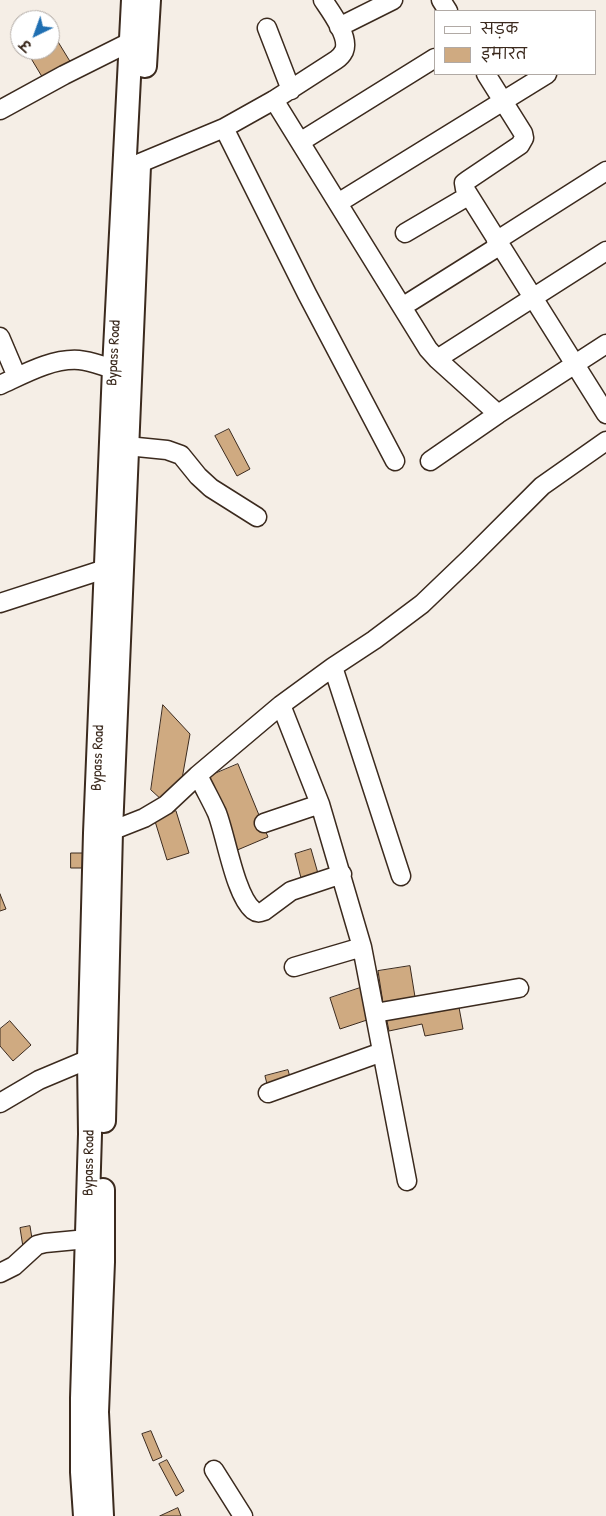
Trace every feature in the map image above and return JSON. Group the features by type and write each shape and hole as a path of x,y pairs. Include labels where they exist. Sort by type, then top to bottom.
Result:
{"main road":[{"name":"Bypass Road","path":"86,1516 82,1472 82,1398 99,719 114,369 133,0"},
{"name":"Bypass Road","path":"102,1516 97,1412 103,1262 111,832 127,446 149,0"}],"street":[{"path":"140,163 224,128 274,100 342,55 346,44 344,35 323,0"},
{"path":"339,27 393,0"},
{"path":"267,28 290,90"},
{"path":"0,110 130,42"},
{"path":"300,142 434,59"},
{"path":"487,75 523,133 524,138 520,145 464,183 464,189 606,414"},
{"path":"338,203 545,75"},
{"path":"274,100 428,349 498,414"},
{"path":"224,128 306,294 396,461"},
{"path":"402,308 606,171"},
{"path":"405,233 468,196"},
{"path":"437,359 606,251"},
{"path":"0,337 17,377"},
{"path":"430,461 606,344"},
{"path":"0,385 50,364 67,361 92,362 114,369"},
{"path":"111,832 144,818 166,805 198,775 281,705 422,604 542,486 606,441"},
{"path":"127,446 167,450 181,454 198,476 211,488 257,517"},
{"path":"0,603 105,569"},
{"path":"333,668 401,876"},
{"path":"281,705 320,804 362,947 407,1182"},
{"path":"198,775 218,818 240,889 254,911 259,913 264,911 284,895 342,874"},
{"path":"264,823 320,804"},
{"path":"294,967 362,947"},
{"path":"375,1013 519,988"},
{"path":"268,1093 382,1052"},
{"path":"0,1103 39,1080 89,1059"},
{"path":"0,1273 14,1266 37,1245 45,1242 87,1239"},
{"path":"214,1470 243,1516"}],"building":[{"path":"60,45 71,63 44,80 32,60 60,60"},
{"path":"229,429 250,469 237,476 215,436"},
{"path":"163,705 190,734 182,779 163,801 151,790"},
{"path":"238,764 268,837 235,851 205,778"},
{"path":"176,811 189,853 167,860 154,818"},
{"path":"311,849 319,877 302,882 295,854"},
{"path":"71,853 85,853 85,868 71,868"},
{"path":"0,894 6,909 0,911"},
{"path":"410,966 415,997 383,1003 378,971"},
{"path":"363,987 373,1018 340,1029 330,998"},
{"path":"458,1002 463,1029 425,1036 422,1024 389,1031 386,1016"},
{"path":"10,1021 31,1045 13,1061 0,1046 0,1029"},
{"path":"288,1070 290,1077 267,1084 265,1076"},
{"path":"30,1226 33,1245 23,1247 20,1228"},
{"path":"151,1431 162,1457 153,1461 142,1434"},
{"path":"167,1460 184,1491 176,1496 159,1464"},
{"path":"178,1508 181,1516 160,1516"}]}
